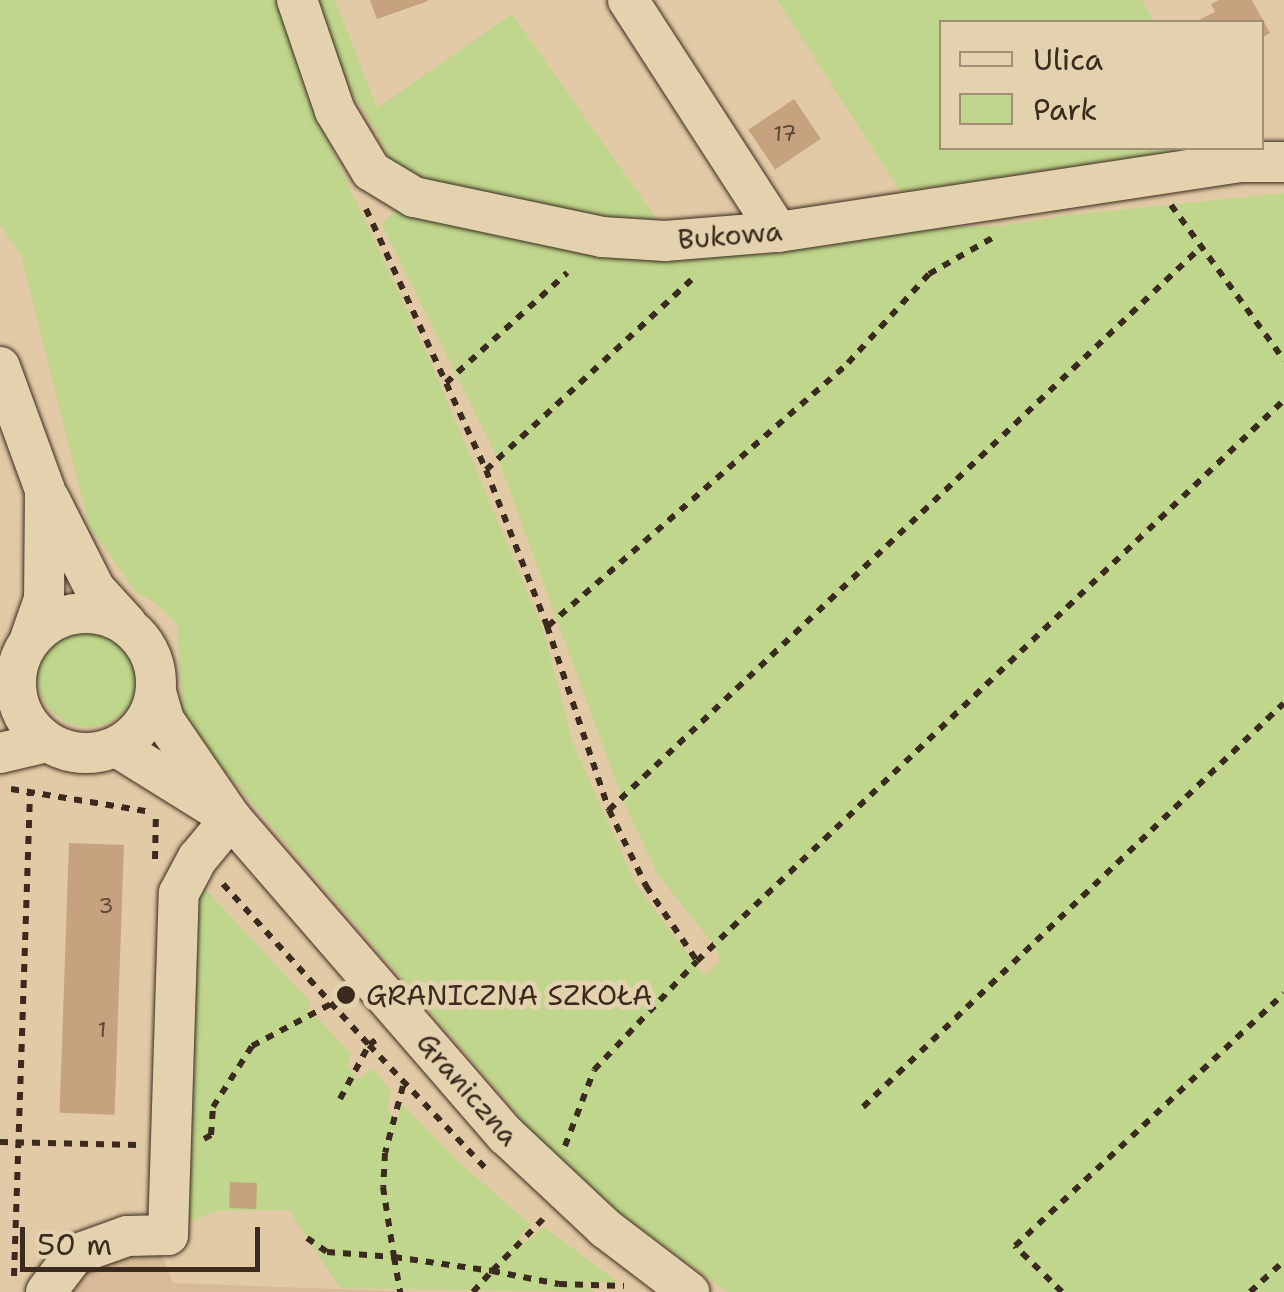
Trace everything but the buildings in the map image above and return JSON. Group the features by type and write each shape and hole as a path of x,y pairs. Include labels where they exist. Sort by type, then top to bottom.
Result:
{"street":[{"name":"Bukowa","path":"297,0 335,111 371,172 414,197 602,238 665,241 778,232 1241,162 1284,162"},
{"path":"628,0 778,232"},
{"path":"0,366 15,445 45,490 94,590 133,630 152,658 156,692 150,714 117,747 94,753 69,752 47,742 30,726 19,705 8,698 44,599 45,490"},
{"path":"30,639 69,614 92,612 114,618 133,630"},
{"name":"Graniczna","path":"156,692 164,720 231,818 506,1135 552,1181 689,1292"},
{"path":"0,753 47,742"},
{"name":"Graniczna","path":"117,747 231,818"},
{"path":"46,1292 74,1255 127,1236 168,1234 179,892 198,858 231,818"}],"path":[{"path":"1150,176 1284,360"},
{"path":"358,191 486,470 547,626 609,810 646,886 697,961"},
{"path":"547,626 848,363 929,274 998,234 1004,226 1004,196"},
{"path":"609,810 1202,247"},
{"path":"446,382 566,273"},
{"path":"486,470 691,280"},
{"path":"552,1181 594,1070 697,961 1284,400"},
{"path":"863,1107 1284,703"},
{"path":"14,1292 30,793"},
{"path":"1062,1292 1014,1246 1284,993"},
{"path":"340,1099 370,1045 403,1086 497,1180"},
{"path":"400,1292 383,1187 385,1153 403,1086"},
{"path":"473,1292 542,1218 556,1230"},
{"path":"307,1238 326,1252 394,1257 559,1284 632,1286 617,1275"},
{"path":"1250,1292 1284,1261"}],"shaded area":[{"path":"144,1246 162,1256 173,1283 418,1292 60,1292 73,1268"}],"green space":[{"path":"0,0 279,0 304,90 430,360 543,629 573,743 635,883 704,976 720,961 714,945 658,875 622,798 498,459 381,223 402,207 852,241 932,227 1003,226 1068,215 1284,193 1284,1292 728,1292 618,1212 542,1143 183,722 177,624 156,603 136,592 89,525 21,255 0,225"},
{"path":"308,0 335,0 377,108 512,14 665,231 433,189 392,165 375,129 323,49"},
{"path":"777,0 1142,0 1153,20 939,20 939,150 1184,150 901,192"},
{"path":"88,627 107,631 123,642 134,658 138,677 134,696 123,712 107,723 88,727 69,723 53,712 42,696 38,677 42,658 53,642 69,631"},
{"path":"199,882 309,1001 308,1016 319,1019 351,1054 347,1066 358,1079 373,1068 391,1092 387,1110 397,1121 402,1104 459,1162 531,1225 518,1237 526,1243 543,1226 619,1283 583,1282 595,1292 340,1288 289,1210 215,1211 190,1221 178,1200"}],"place":[{"name":"GRANICZNA SZKOŁA","path":"346,995"}]}
